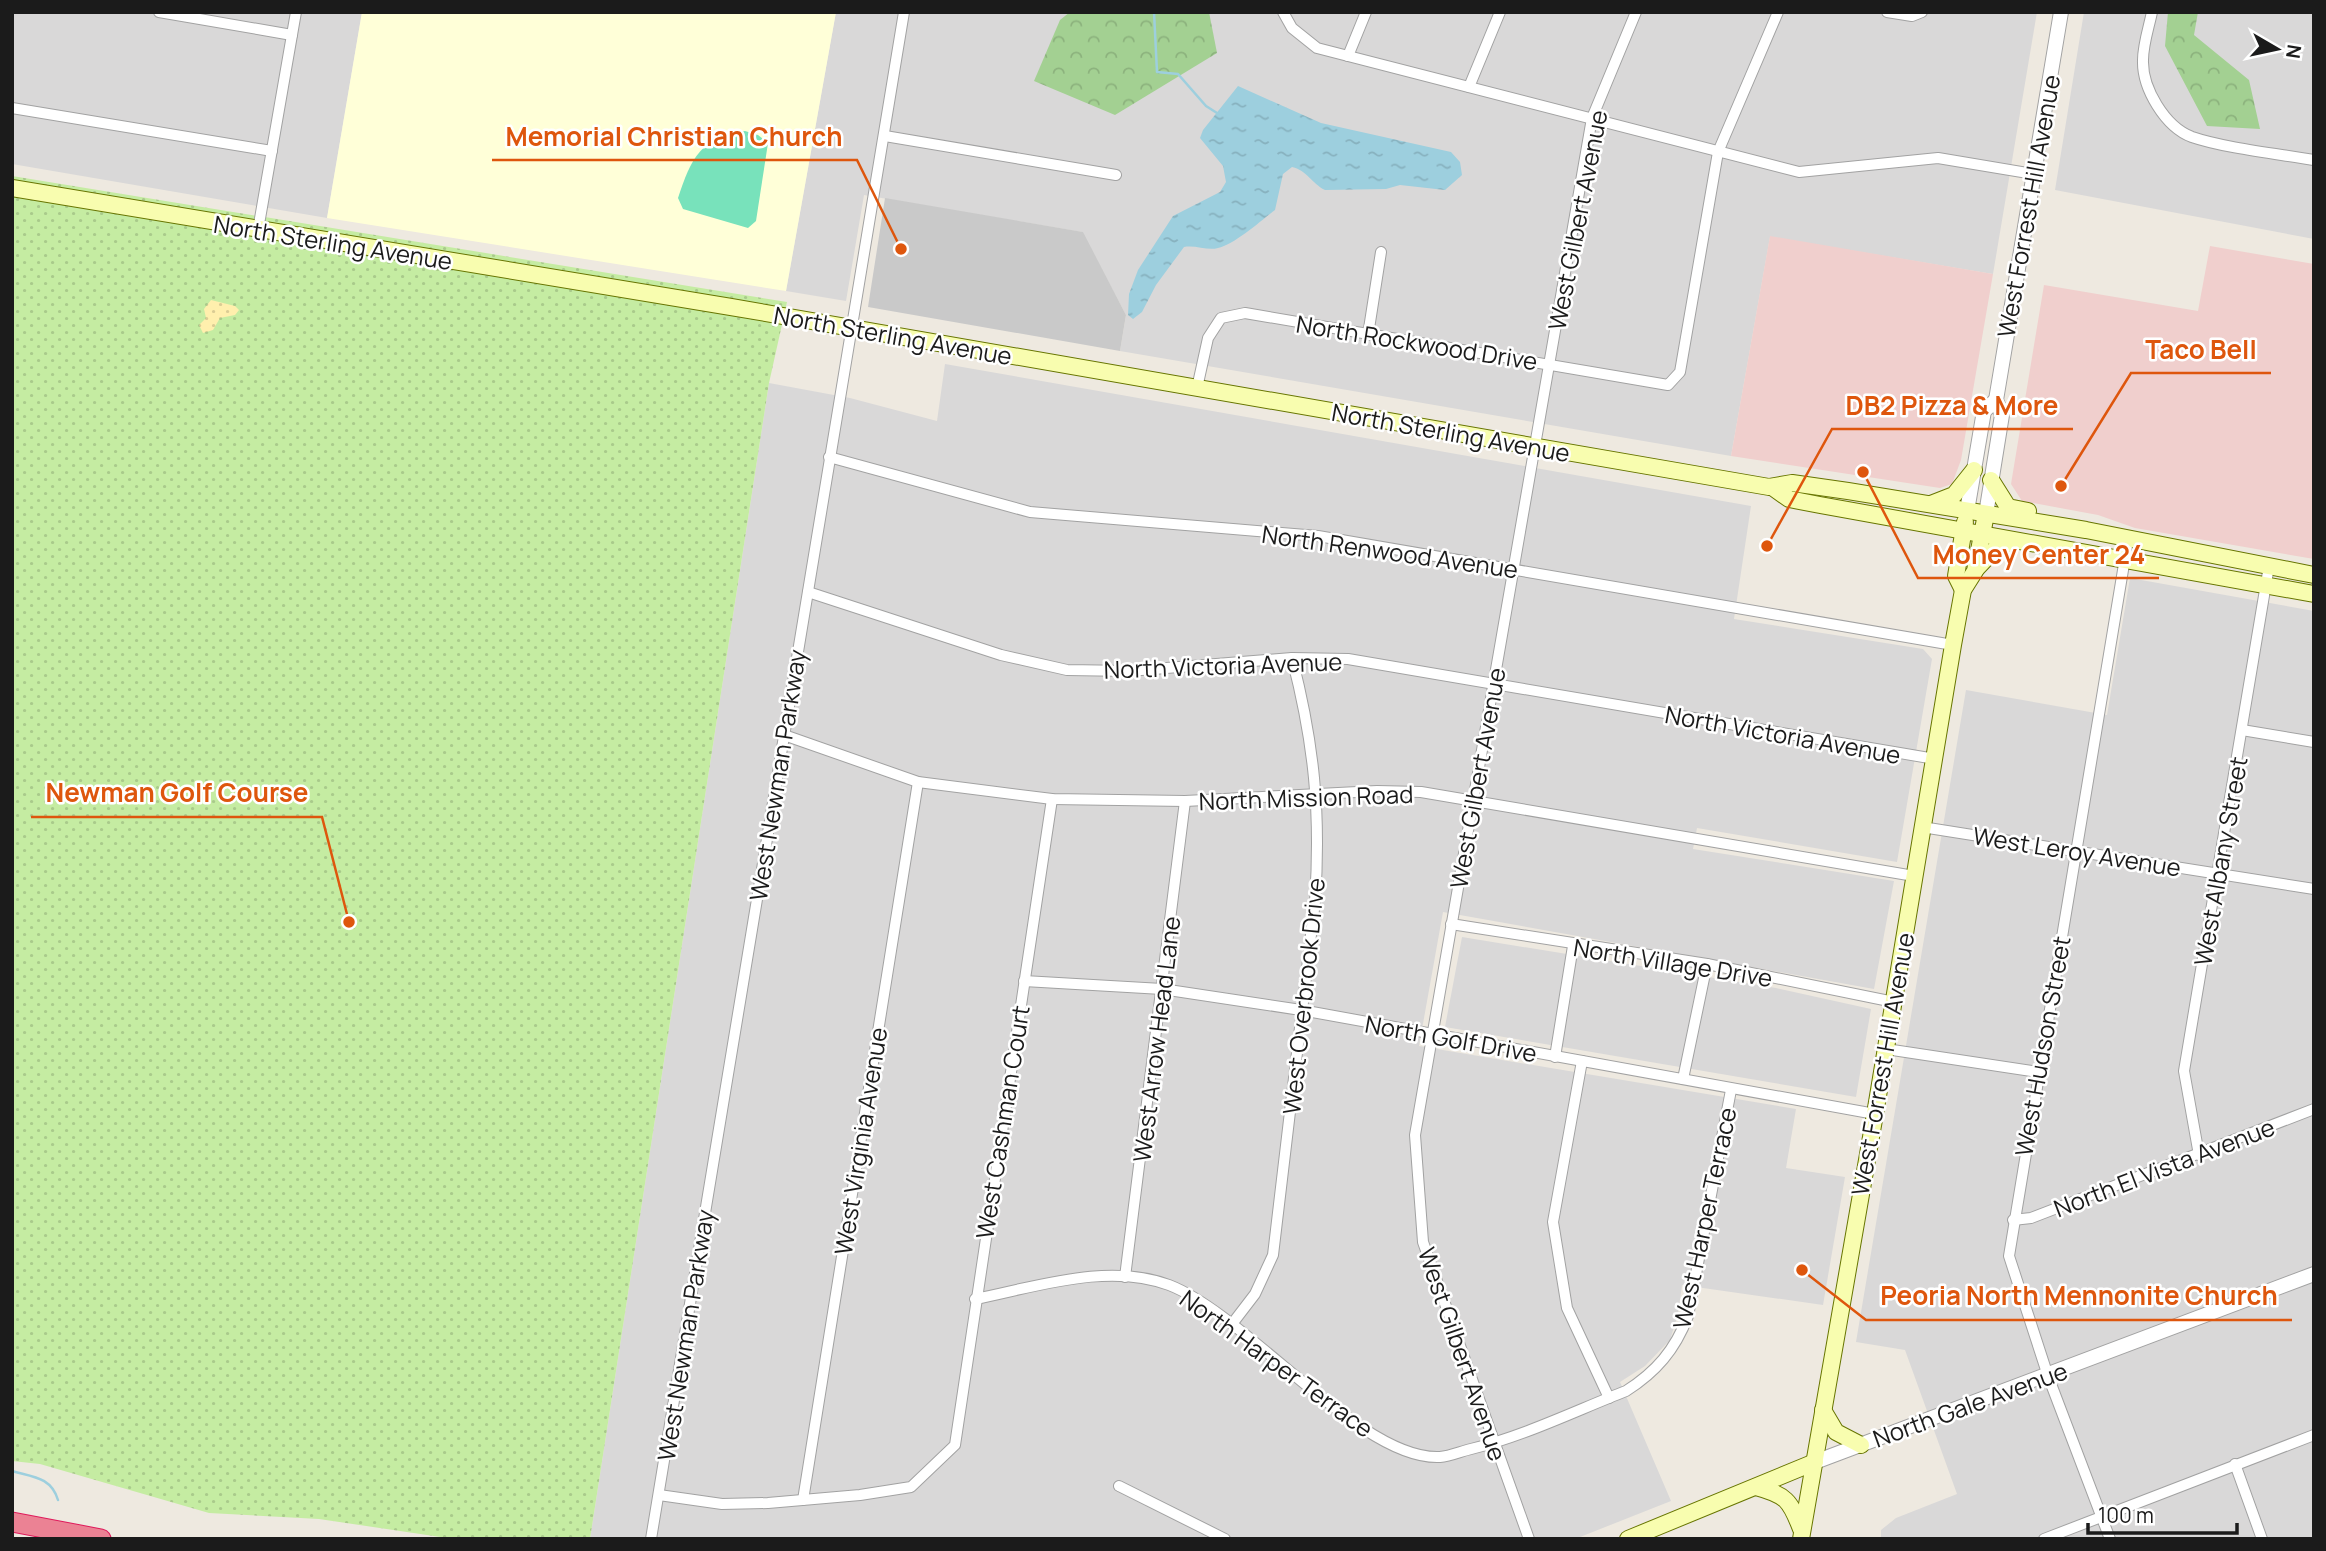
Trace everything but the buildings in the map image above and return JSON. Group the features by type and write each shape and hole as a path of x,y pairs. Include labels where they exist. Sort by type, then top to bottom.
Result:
{"highway":[{"path":"12,1522 101,1539"}],"main road":[{"name":"North Sterling Avenue","path":"12,188 850,327 1772,487 1792,482 2086,530 2314,575"},
{"path":"1930,504 1954,495 1974,470"},
{"path":"1991,480 2007,507 2063,518 2086,530"},
{"name":"North Sterling Avenue","path":"1772,487 1789,499 2314,594"},
{"name":"West Forrest Hill Avenue","path":"1963,590 1956,576 1966,510"},
{"name":"West Forrest Hill Avenue","path":"1801,1535 1875,1114 1952,645 1963,590 1975,571 1986,514"},
{"path":"1930,523 1952,547 1957,564"},
{"path":"1975,571 1996,548 2022,540"},
{"path":"1823,1410 1836,1432 1861,1445"},
{"name":"North Gale Avenue","path":"1628,1539 1815,1462"},
{"path":"1755,1487 1779,1493 1792,1505 1801,1535"}],"street":[{"path":"159,12 292,35"},
{"path":"258,230 296,12"},
{"name":"West Newman Parkway","path":"651,1539 904,12"},
{"path":"1283,12 1292,29 1317,48 1799,172 1938,158 2034,174"},
{"path":"1348,55 1366,12"},
{"path":"1469,87 1500,12"},
{"name":"West Gilbert Avenue","path":"1529,1539 1423,1242 1415,1135 1592,118 1636,12"},
{"path":"1718,152 1778,12"},
{"path":"1887,12 1913,16 1922,12"},
{"name":"West Forrest Hill Avenue","path":"1986,514 2002,415 1996,400 2061,12"},
{"path":"2152,12 2143,60 2146,83 2155,101 2173,125 2191,137 2314,160"},
{"path":"12,108 272,151"},
{"path":"885,136 1116,175"},
{"name":"North Rockwood Drive","path":"1197,388 1208,338 1221,318 1245,313 1668,385 1680,372 1718,152"},
{"path":"1368,335 1381,252"},
{"name":"West Forrest Hill Avenue","path":"1966,510 1984,411 1996,400"},
{"name":"North Renwood Avenue","path":"829,457 1030,512 1318,536 1952,645"},
{"name":"West Hudson Street","path":"2110,1539 2048,1376 2009,1256 2128,540"},
{"name":"West Albany Street","path":"2199,1155 2184,1071 2269,566"},
{"name":"North Victoria Avenue","path":"808,592 1001,654 1067,670 1129,671 1292,658 1348,659 1934,759"},
{"name":"West Overbrook Drive","path":"1232,1324 1255,1294 1273,1255 1281,1205 1319,845 1317,794 1309,724 1292,658"},
{"path":"2242,730 2314,741"},
{"name":"North Mission Road","path":"784,735 918,782 1052,799 1185,801 1421,792 1914,876"},
{"name":"West Virginia Avenue","path":"803,1500 918,782"},
{"name":"West Cashman Court","path":"803,1500 911,1487 955,1445 1052,799"},
{"name":"West Arrow Head Lane","path":"1125,1277 1185,801"},
{"name":"West Leroy Avenue","path":"1922,827 2314,889"},
{"name":"North Village Drive","path":"1451,924 1573,946 1707,964 1894,1002"},
{"path":"1556,1057 1573,946"},
{"path":"1683,1079 1707,964"},
{"name":"North Golf Drive","path":"1024,981 1162,989 1301,1010 1432,1036 1875,1114"},
{"path":"1886,1049 2038,1072"},
{"path":"1582,1061 1553,1222 1567,1308 1609,1398"},
{"name":"West Harper Terrace","path":"1493,1443 1609,1398 1645,1380 1662,1364 1682,1332 1688,1316 1731,1090"},
{"name":"North El Vista Avenue","path":"2013,1220 2031,1218 2314,1109"},
{"name":"North Gale Avenue","path":"1815,1462 2314,1274"},
{"name":"North Harper Terrace","path":"975,1299 1095,1276 1125,1277 1168,1285 1232,1324 1356,1423 1390,1445 1440,1457 1493,1443"},
{"path":"2044,1539 2314,1435"},
{"path":"2235,1464 2262,1539"},
{"path":"1119,1486 1225,1539"},
{"path":"659,1495 722,1504 803,1500"}],"shaded area":[{"path":"12,12 362,12 327,218 12,164"},
{"path":"362,12 836,12 786,291 327,218"},
{"path":"836,12 2037,12 1993,274 1770,237 1731,456 1120,351 1126,315 1082,232 864,195 846,301 786,291"},
{"path":"2084,12 2314,12 2314,239 2055,190"},
{"path":"885,198 1083,232 1126,315 1120,351 868,307"},
{"path":"1770,236 1993,274 1961,460 1952,484 1940,488 1731,456"},
{"path":"2210,246 2314,264 2314,559 2135,528 2098,515 2022,501 2011,484 2044,285 2198,311"},
{"path":"945,364 1751,506 1734,619 1923,649 1932,659 1897,862 1697,828 1693,849 1894,881 1874,989 1443,912 1419,1046 1796,1109 1786,1168 1845,1177 1823,1305 1682,1285 1678,1314 1670,1340 1645,1366 1620,1382 1671,1501 1575,1539 590,1539 769,383 850,398 937,421"},
{"path":"2130,578 2314,611 2314,1539 1881,1539 1881,1530 1896,1518 1957,1494 1905,1350 1856,1342 1966,690 2107,715"},
{"path":"1462,937 1776,988 1871,1009 1856,1097 1445,1027"}],"green space":[{"path":"1070,12 1209,12 1217,53 1115,115 1034,81 1060,20"},
{"path":"2168,12 2198,12 2194,35 2249,80 2260,129 2207,126 2165,46"},
{"path":"745,131 758,135 768,143 756,221 748,228 683,209 678,198 693,161 700,152 718,138"},
{"path":"12,176 787,302 769,383 590,1539 454,1539 319,1519 209,1513 40,1464 12,1461"}],"sand":[{"path":"211,300 235,306 239,310 235,315 220,318 213,330 203,333 199,325 206,318 204,309"}],"water":[{"path":"1238,86 1321,123 1451,152 1460,162 1462,175 1445,190 1400,185 1386,189 1325,190 1302,171 1292,167 1283,174 1275,210 1225,246 1214,249 1184,247 1156,285 1142,312 1133,319 1128,315 1129,294 1138,270 1173,216 1220,192 1226,182 1223,166 1200,138 1203,130"}],"waterway":[{"path":"1154,12 1157,72 1178,74 1206,106 1217,113"},
{"path":"12,1471 46,1482 58,1500"}],"place":[{"name":"Memorial Christian Church","path":"901,249"},
{"name":"Money Center 24","path":"1863,472"},
{"name":"Taco Bell","path":"2061,486"},
{"name":"DB2 Pizza & More","path":"1767,546"},
{"name":"Newman Golf Course","path":"349,922"},
{"name":"Peoria North Mennonite Church","path":"1802,1270"}]}
